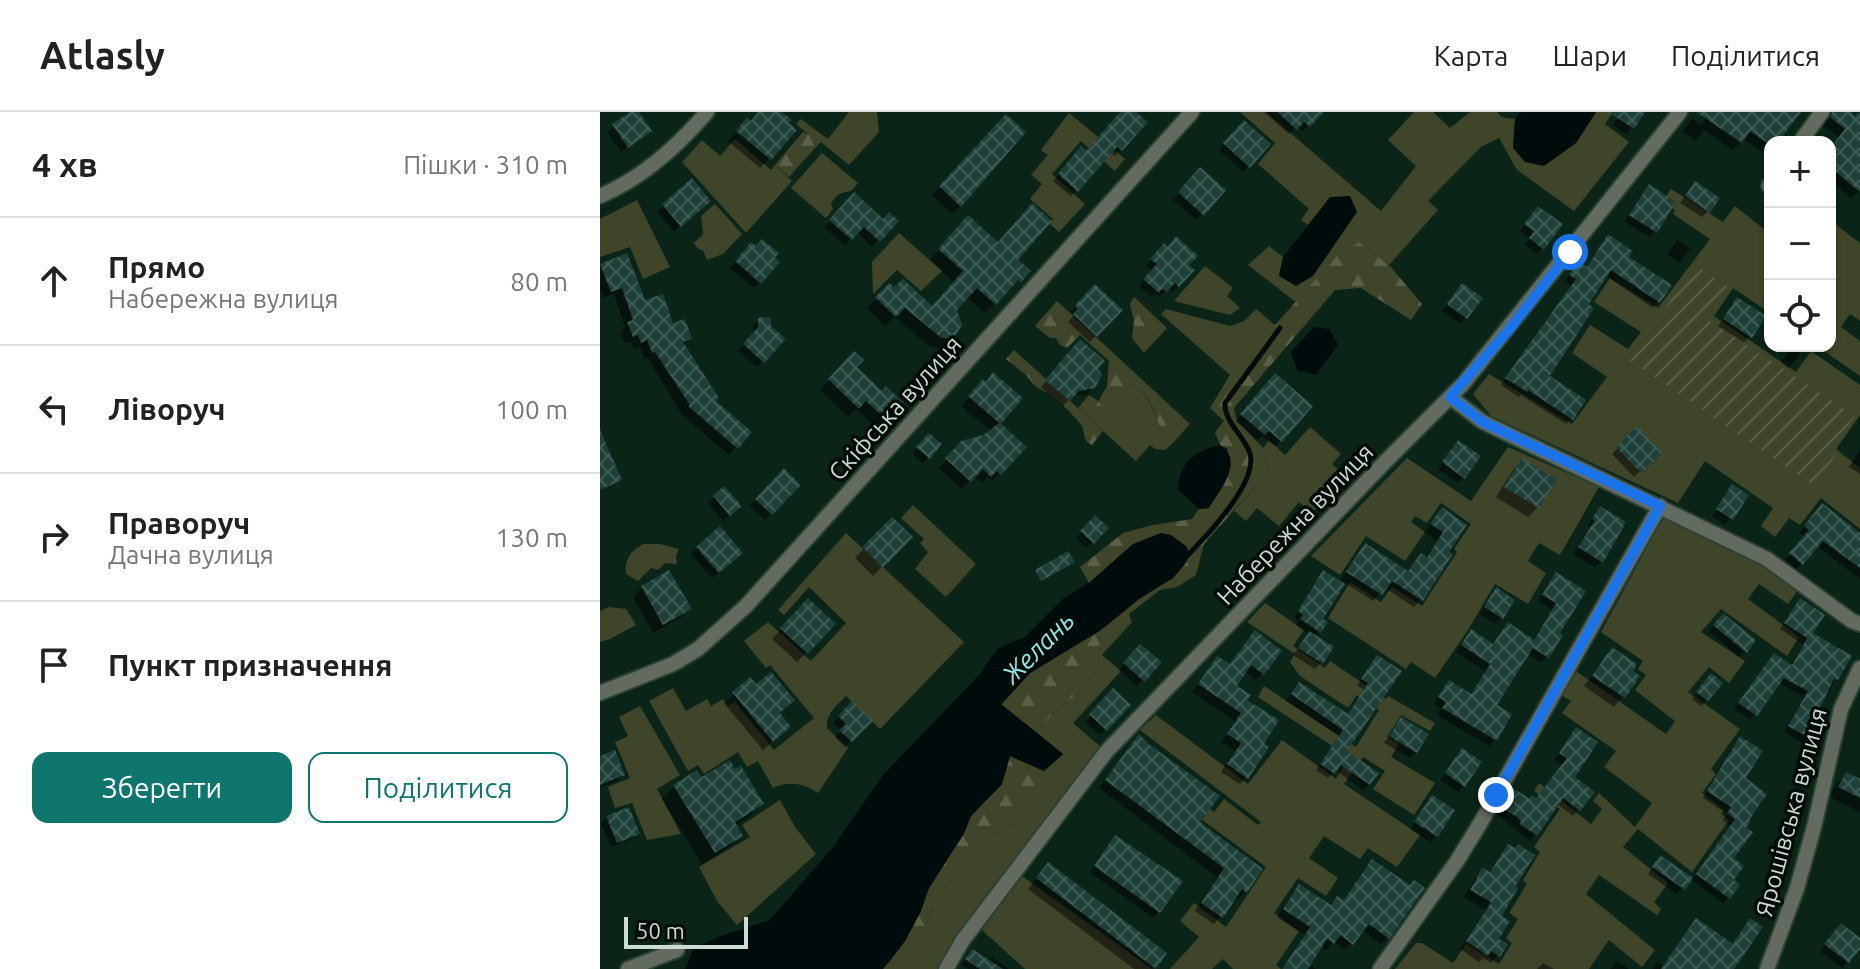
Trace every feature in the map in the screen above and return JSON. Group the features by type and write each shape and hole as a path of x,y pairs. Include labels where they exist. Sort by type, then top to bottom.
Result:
{"street":[{"path":"600,196 642,173 671,150 707,112"},
{"name":"Скіфська вулиця","path":"600,693 673,664 698,649 746,606 1192,112"},
{"name":"Набережна вулиця","path":"946,969 963,940 1106,752 1450,397 1507,332 1680,112"},
{"path":"1804,136 1822,112"},
{"path":"1450,397 1483,422 1767,559 1860,624"},
{"path":"1380,969 1481,822 1660,506"},
{"name":"Ярошівська вулиця","path":"1767,969 1797,888 1841,709 1860,668"},
{"path":"628,969 677,950"}],"green space":[{"path":"849,112 877,112 879,132 849,165 821,142 815,148 809,135 796,124 801,119 828,139"},
{"path":"1240,112 1266,112 1381,211 1416,166 1388,140 1414,112 1433,112 1450,128 1470,112 1497,112 1501,117 1515,119 1513,148 1576,143 1596,112 1613,112 1605,124 1629,142 1574,211 1517,170 1499,138 1481,147 1428,201 1438,210 1389,265 1359,242 1337,256 1297,303 1248,265 1269,246 1283,257 1279,276 1331,197 1308,225 1301,220 1309,209 1258,164 1275,143"},
{"path":"1069,113 1125,159 1115,171 1081,141 1052,174 1085,204 1059,232 1050,224 1053,219 1030,199 1042,184 1031,175 1048,155 1041,150"},
{"path":"803,132 810,135 815,148 789,177 775,165"},
{"path":"735,139 771,170 775,165 792,181 746,233 682,162 702,140 720,156"},
{"path":"822,153 858,183 851,191 835,198 831,204 833,209 826,218 791,188"},
{"path":"1671,189 1723,222 1735,206 1764,229 1764,309 1733,288 1714,316 1796,372 1812,352 1860,385 1860,415 1836,449 1860,468 1860,529 1821,498 1800,525 1789,518 1775,537 1761,526 1773,508 1705,461 1678,503 1491,416 1473,394 1489,374 1572,424 1607,377 1572,353 1590,325 1628,349 1641,332 1594,302 1610,278 1658,308 1710,239 1673,214 1675,210 1662,202"},
{"path":"637,200 670,267 643,279 630,247 600,257 600,219"},
{"path":"715,204 742,234 723,254 707,260 703,250 694,243 703,234 701,216"},
{"path":"1836,225 1860,243 1860,321 1850,314 1841,327 1860,341 1860,376 1826,352 1836,352"},
{"path":"899,233 942,271 921,291 897,270 873,294 872,262"},
{"path":"1359,242 1389,265 1422,304 1411,320 1361,288 1335,290 1234,408 1237,421 1263,448 1268,472 1204,544 1196,575 1177,587 1173,578 1189,556 1133,544 1089,583 1080,567 1123,533 1192,519 1199,509 1209,508 1228,449 1220,445 1215,432 1224,421 1210,408 1230,375 1337,256"},
{"path":"1205,266 1233,288 1227,296 1240,308 1230,315 1174,301"},
{"path":"1696,266 1727,287 1706,318 1855,416 1830,450 1836,455 1814,486 1628,359"},
{"path":"1134,297 1167,328 1144,353 1132,338 1134,321 1130,304"},
{"path":"1057,301 1190,424 1173,443 1161,429 1148,398 1130,384 1111,415 1102,416 1094,409 1107,386 1109,361 1080,335 1067,348 1035,326"},
{"path":"1166,309 1230,326 1244,321 1256,309 1276,326 1230,375 1161,314"},
{"path":"1014,350 1103,431 1092,445 1086,441 1082,426 1069,411 1050,394 1036,387 1006,359"},
{"path":"1130,384 1147,398 1160,429 1173,443 1165,450 1150,445 1136,461 1078,408 1089,395 1098,401 1094,410 1123,395"},
{"path":"1310,427 1341,454 1332,464 1346,477 1312,513 1299,502 1279,526 1257,508 1246,521 1234,511 1268,472 1263,448 1269,440 1285,455"},
{"path":"1508,447 1599,487 1560,555 1539,543 1528,561 1546,573 1528,604 1495,584 1435,678 1411,662 1406,669 1328,618 1350,582 1381,602 1392,587 1422,606 1471,524 1441,503 1427,523 1415,516 1411,522 1425,532 1405,561 1366,536 1340,575 1311,556 1407,458 1471,501"},
{"path":"913,505 976,564 946,597 915,569 928,552 920,543 924,539 901,518"},
{"path":"1664,516 1769,569 1798,590 1788,604 1759,584 1748,599 1799,637 1787,656 1721,609 1701,632 1745,661 1729,683 1709,667 1688,692 1740,729 1711,769 1716,774 1702,793 1724,810 1721,814 1729,820 1692,872 1638,829 1623,847 1668,883 1654,902 1661,909 1657,915 1599,875 1586,894 1655,950 1642,967 1609,940 1589,969 1395,969 1416,943 1422,943 1453,963 1466,944 1499,964 1512,943 1506,938 1518,919 1509,913 1527,884 1523,880 1540,852 1534,847 1560,809 1534,791 1539,783 1591,824 1602,809 1593,801 1599,793 1635,827 1652,803 1604,767 1616,751 1562,713 1571,701 1561,695 1576,671 1666,734 1675,721 1635,690 1646,675 1638,669 1643,661 1601,632"},
{"path":"846,533 964,642 880,729 846,696 835,707 828,718 827,728 848,748 818,793 796,784 773,788 758,761 747,767 738,752 704,774 698,765 688,771 649,701 673,688 686,711 707,699 711,706 723,699 728,706 735,702 774,750 814,718 770,665 766,668 744,641 768,622 811,661 846,623 809,587 784,615 778,610"},
{"path":"643,544 679,549 677,564 665,563 658,570 651,568 638,581 626,574 629,556"},
{"path":"1173,578 1177,587 1160,590 1129,614 1132,622 1102,655 1121,671 1073,723 1102,748 939,969 883,969 890,961 894,965 922,932 939,895 988,836 1017,824 1030,777 1028,764 1044,771 1063,754 1037,733 1054,712 1081,691 1098,666 1101,630 1139,599"},
{"path":"1265,603 1304,630 1293,646 1325,668 1330,661 1386,699 1388,696 1435,723 1430,731 1401,715 1387,737 1399,744 1391,757 1435,783 1414,815 1373,789 1385,771 1363,757 1344,784 1420,835 1397,867 1368,848 1360,859 1324,836 1309,858 1338,878 1326,896 1298,878 1274,913 1299,931 1276,965 1281,969 1233,969 1223,959 1212,969 1170,969 1199,937 1180,921 1194,903 1226,927 1266,867 1171,797 1192,795 1214,812 1224,799 1258,825 1261,822 1140,730 1156,715 1248,784 1282,740 1336,779 1349,757 1258,697 1264,686 1356,747 1379,710 1357,695 1348,708 1300,676 1290,662 1295,654 1247,622"},
{"path":"609,607 626,609 636,625 600,642 600,611"},
{"path":"1101,630 1098,666 1081,691 1054,712 1037,733 1001,705 1030,673"},
{"path":"640,706 680,775 657,789 681,834 647,840 632,803 615,808 608,787 630,778 615,742 628,736 619,717"},
{"path":"1010,756 1028,764 1030,777 1038,789 1031,809 1017,824 988,836 939,895 922,932 895,965 890,961 920,913 929,888 964,834 971,816 1002,784"},
{"path":"780,800 795,827 816,854 737,925 717,901 699,867 750,837 742,825"},
{"path":"1022,876 1152,969 1025,969 982,930"}],"water":[{"path":"1521,112 1596,112 1576,143 1544,166 1525,162 1513,148 1515,119"},
{"path":"1350,196 1357,212 1313,276 1296,286 1279,276 1283,257 1330,197"},
{"path":"1314,327 1329,329 1338,345 1316,375 1297,370 1291,352"},
{"path":"1220,445 1230,459 1228,476 1209,508 1199,509 1178,490 1181,472 1196,454"},
{"path":"1161,533 1171,535 1187,547 1189,556 1173,578 1139,599 1101,630 1030,673 1001,704 1063,754 1044,771 1010,756 1002,784 971,816 964,833 929,888 905,941 883,969 685,969 694,948 770,920 833,847 883,775 980,674 997,649 1025,637 1064,598 1089,583 1133,544"}],"building":[{"path":"630,112 639,112 652,131 628,148 612,124"},
{"path":"758,112 782,112 792,120 789,123 797,130 771,160 736,131 747,117 751,121"},
{"path":"1120,112 1136,112 1148,122 1122,151 1117,147 1078,192 1058,174 1081,146 1086,151"},
{"path":"1277,112 1324,112 1310,127 1304,122 1297,130"},
{"path":"1608,112 1645,112 1634,129"},
{"path":"1696,112 1801,112 1783,136 1764,136 1764,141 1750,131 1742,143"},
{"path":"1832,112 1851,112 1855,116 1860,112 1860,192 1836,172 1836,140 1845,129 1830,117"},
{"path":"1006,114 1026,132 961,207 939,186"},
{"path":"1244,120 1271,144 1250,168 1223,143"},
{"path":"1200,167 1226,190 1204,216 1178,192"},
{"path":"692,178 711,201 681,227 662,204"},
{"path":"1695,181 1720,198 1710,213 1685,196"},
{"path":"1649,184 1676,202 1657,233 1629,215"},
{"path":"854,192 883,219 889,212 899,221 880,242 864,227 852,240 829,220"},
{"path":"1032,203 1052,221 1018,260 1031,271 1021,282 1018,280 996,305 977,288 957,310 962,325 955,336 947,339 940,337 905,308 896,317 875,297 889,283 894,287 903,279 932,306 963,271 938,249 968,215 998,242"},
{"path":"1538,206 1563,224 1544,250 1529,238 1534,231 1524,224"},
{"path":"1608,234 1633,251 1629,257 1672,285 1660,303 1611,270 1589,304 1594,308 1550,376 1586,400 1573,420 1505,378 1576,279 1569,275 1578,261 1587,267"},
{"path":"1176,236 1198,256 1189,265 1195,270 1179,287 1175,283 1167,292 1162,289 1159,293 1143,279 1157,264 1150,259 1164,243 1167,247"},
{"path":"762,239 779,253 775,257 780,262 761,284 735,261 751,242 756,246"},
{"path":"627,253 645,300 663,294 673,323 685,319 692,339 683,342 719,398 716,401 752,432 738,449 688,406 655,352 652,353 647,340 641,343 638,335 633,337 627,322 633,320 622,288 611,292 600,264"},
{"path":"1462,283 1483,298 1467,319 1447,304"},
{"path":"1095,284 1123,310 1097,337 1073,314 1078,308 1075,305"},
{"path":"1737,297 1764,315 1752,338 1723,319"},
{"path":"770,317 771,326 786,339 764,363 743,344 758,327 758,318"},
{"path":"1080,339 1105,361 1098,369 1102,375 1095,388 1079,391 1070,401 1045,380"},
{"path":"854,351 864,360 857,367 882,391 886,386 905,404 888,421 866,401 859,409 828,379"},
{"path":"993,372 1023,398 1001,424 1027,447 1001,475 997,471 991,477 983,469 971,482 945,458 961,441 983,435 999,423 968,396"},
{"path":"1275,373 1313,406 1282,442 1269,431 1265,435 1240,414"},
{"path":"1637,426 1662,453 1641,473 1616,447"},
{"path":"600,430 622,480 600,490"},
{"path":"929,433 942,444 930,459 916,447"},
{"path":"1458,440 1481,456 1465,479 1442,462"},
{"path":"1522,458 1557,480 1539,508 1504,487"},
{"path":"784,468 801,485 772,515 755,499"},
{"path":"1732,484 1749,495 1733,520 1716,509"},
{"path":"724,486 742,506 730,516 713,496"},
{"path":"1822,503 1860,533 1860,568 1823,541 1803,565 1789,553 1809,530 1804,526"},
{"path":"1600,506 1626,522 1603,563 1578,547"},
{"path":"1442,507 1467,525 1449,552 1453,554 1423,601 1392,581 1382,595 1346,572 1365,543 1408,571 1421,553 1427,557 1443,532 1430,524"},
{"path":"1095,515 1109,528 1094,544 1080,531"},
{"path":"892,517 913,537 883,568 862,547"},
{"path":"720,526 743,553 719,573 696,547"},
{"path":"1068,551 1075,562 1041,581 1035,570"},
{"path":"669,570 692,609 663,625 641,586"},
{"path":"1323,570 1345,584 1323,619 1328,622 1321,633 1300,619 1303,615 1298,611"},
{"path":"1556,572 1586,591 1560,633 1563,635 1549,658 1533,648 1497,705 1512,714 1497,741 1442,708 1446,702 1438,697 1449,680 1471,694 1490,664 1461,645 1471,629 1493,644 1508,622 1534,640 1556,603 1542,595"},
{"path":"1496,587 1515,600 1503,619 1484,607"},
{"path":"808,598 836,624 808,654 780,628"},
{"path":"1800,598 1825,615 1813,633 1852,656 1838,680 1834,679 1816,716 1822,719 1811,739 1788,726 1808,691 1784,678 1757,716 1738,703 1774,653 1792,665 1807,638 1784,623"},
{"path":"1723,613 1756,640 1747,653 1713,625"},
{"path":"1255,630 1282,651 1264,675 1251,665 1237,686 1251,695 1247,700 1279,720 1264,744 1269,747 1248,779 1227,764 1241,743 1227,734 1241,713 1198,684 1217,656 1230,664"},
{"path":"1309,631 1334,647 1323,664 1298,648"},
{"path":"1140,644 1162,662 1145,682 1123,663"},
{"path":"1612,647 1637,664 1633,671 1640,676 1625,698 1592,676"},
{"path":"1377,655 1402,671 1347,751 1379,773 1370,785 1341,765 1335,774 1320,764 1343,730 1291,694 1299,682 1348,714 1368,683 1361,679"},
{"path":"771,672 795,700 780,713 791,727 773,742 732,692 750,677 756,684"},
{"path":"1711,673 1723,683 1708,701 1696,692"},
{"path":"1113,688 1131,705 1107,731 1089,714"},
{"path":"852,701 873,721 852,742 839,730 846,724 838,716"},
{"path":"1401,717 1429,734 1417,753 1389,736"},
{"path":"1576,727 1598,742 1575,777 1595,792 1580,811 1563,798 1537,836 1501,807 1513,788 1530,799 1532,796 1536,798 1567,758 1559,753"},
{"path":"1139,734 1220,796 1200,822 1263,869 1247,893 1242,889 1223,918 1201,903 1224,868 1105,780"},
{"path":"1740,736 1763,751 1746,778 1767,794 1746,828 1753,832 1734,858 1744,866 1734,880 1740,885 1730,899 1696,874 1735,819 1727,813 1731,807 1707,791"},
{"path":"1462,748 1482,762 1465,787 1445,773"},
{"path":"615,750 625,775 600,785 600,756"},
{"path":"730,760 735,769 741,766 764,804 735,822 743,836 715,853 673,785 697,770 702,777"},
{"path":"1846,772 1860,779 1860,798 1838,787"},
{"path":"1432,795 1455,810 1438,837 1414,822"},
{"path":"629,807 640,834 617,843 606,816"},
{"path":"1115,835 1183,881 1160,913 1094,866"},
{"path":"1508,844 1515,848 1518,844 1535,855 1502,916 1510,921 1499,939 1508,944 1500,957 1491,951 1488,956 1466,941 1491,902 1470,890 1482,868 1490,872"},
{"path":"1660,855 1693,878 1685,890 1652,867"},
{"path":"1372,859 1410,885 1414,880 1425,888 1389,939 1369,924 1353,945 1341,935 1334,944 1327,939 1308,969 1282,969 1310,927 1283,909 1299,884 1331,905 1337,896 1344,900"},
{"path":"1048,862 1167,953 1156,969 1036,878"},
{"path":"1696,918 1733,944 1750,918 1763,927 1734,969 1661,969"},
{"path":"1841,923 1860,938 1860,949 1849,963 1824,944"},
{"path":"972,949 1003,969 980,969 965,959"}],"waterway":[{"name":"Желань","path":"1185,558 1229,508 1247,477 1251,463 1249,451 1230,422 1225,403 1280,328"}],"route":[{"path":"1496,795 1660,506 1483,422 1450,397 1507,332 1570,252"}]}
